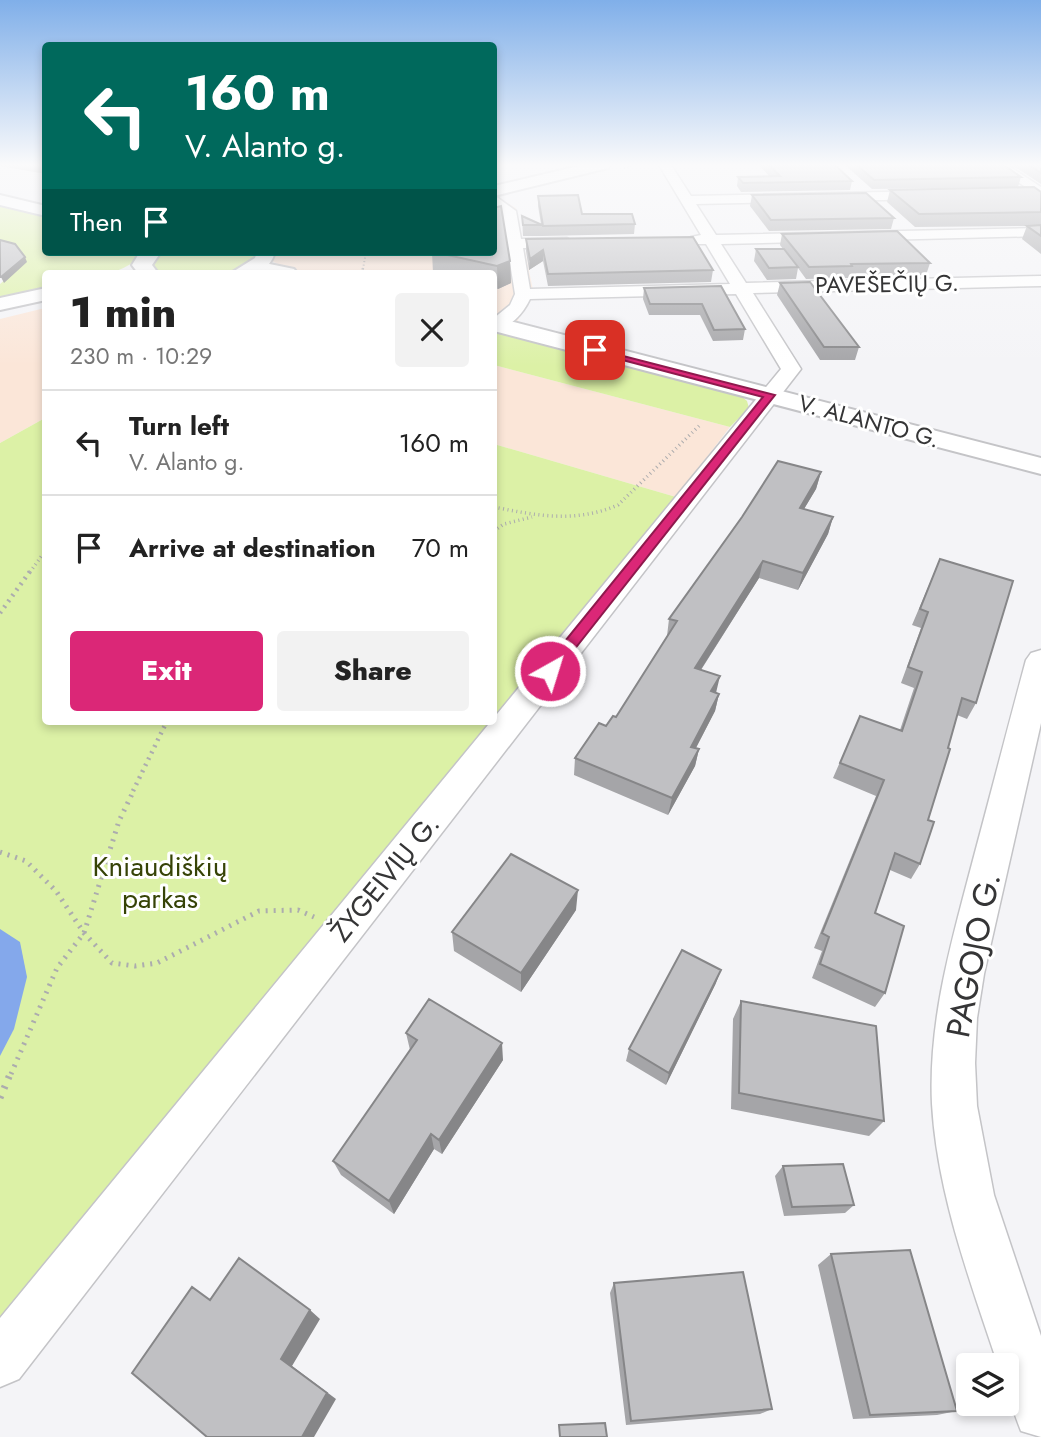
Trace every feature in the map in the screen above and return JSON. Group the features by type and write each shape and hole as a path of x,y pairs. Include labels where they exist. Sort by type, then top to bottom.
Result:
{"main road":[{"path":"254,264 277,270"},
{"path":"0,304 42,295"},
{"name":"V. ALANTO G.","path":"497,325 1041,466"}],"street":[{"path":"497,322 514,312 521,303 523,294 513,232"},
{"path":"707,232 742,288"},
{"path":"907,232 929,251"},
{"path":"685,240 1039,232"},
{"path":"515,244 581,242"},
{"path":"946,267 964,283"},
{"name":"PAVEŠEČIŲ G.","path":"523,294 1041,281"},
{"name":"ŽYGEIVIŲ G.","path":"0,1360 791,369 742,288"},
{"name":"PAGOJO G.","path":"1041,660 961,985 953,1063 957,1126 970,1187 990,1262 1041,1411"}],"path":[{"path":"497,508 534,516 585,518 618,505 701,424"},
{"path":"497,529 504,524 534,516"},
{"path":"0,613 42,555"},
{"path":"0,1098 57,968 84,933 119,821 165,725"},
{"path":"0,852 26,861 56,891 84,933 113,963 135,967 157,963 260,911 298,910 344,929"}],"shaded area":[{"path":"497,232 521,232 533,290 515,326 497,321 497,270 294,270 272,261 273,256 497,256"},
{"path":"42,309 42,420 0,443 0,319"},
{"path":"497,366 730,427 676,497 497,445"}],"green space":[{"path":"0,232 42,232 42,256 140,256 117,270 42,270 42,290 0,300 0,284 25,262 0,247"},
{"path":"258,256 236,270 153,270 151,257"},
{"path":"497,331 738,393 747,401 749,408 730,427 497,366"},
{"name":"Kniaudiškių parkas","path":"42,420 42,725 492,725 0,1333 0,443"},
{"name":"Kniaudiškių parkas","path":"497,445 676,497 497,718"}],"water":[{"path":"0,929 20,942 27,977 14,1029 0,1056"}],"building":[{"path":"497,232 505,232 510,261 497,266 452,256 497,256"},
{"path":"898,232 930,263 809,267 782,234"},
{"path":"693,237 713,270 548,274 543,250 530,259 526,239"},
{"path":"0,240 15,244 25,257 1,277 0,277"},
{"path":"756,249 784,249 798,267 769,268"},
{"path":"810,282 859,347 824,347 780,283"},
{"path":"721,286 745,329 714,330 702,304 650,304 644,288"},
{"path":"778,461 821,472 800,508 833,517 803,573 763,561 695,668 720,676 711,691 719,694 691,747 699,749 672,798 575,758 599,723 606,726 613,716 616,717 677,621 669,619 742,517"},
{"path":"940,559 1013,581 976,703 962,698 948,748 950,749 928,820 934,822 920,864 895,853 875,913 904,926 885,993 820,964 829,937 822,933 884,780 840,763 860,716 902,731 922,672 908,667 928,612 920,609"},
{"path":"511,854 578,890 521,973 452,932"},
{"path":"682,950 721,970 669,1073 629,1049"},
{"path":"429,999 502,1043 439,1140 431,1134 389,1201 333,1161 417,1040 406,1033"},
{"path":"741,1001 876,1026 884,1121 739,1093"},
{"path":"843,1164 854,1205 792,1207 783,1166"},
{"path":"910,1250 956,1411 870,1415 831,1254"},
{"path":"239,1258 310,1310 281,1359 327,1393 302,1437 207,1437 132,1373 192,1287 210,1300"},
{"path":"743,1272 772,1409 631,1421 614,1283"},
{"path":"605,1423 607,1437 560,1437 559,1425"}],"route":[{"path":"550,671 770,395 595,350"}]}
